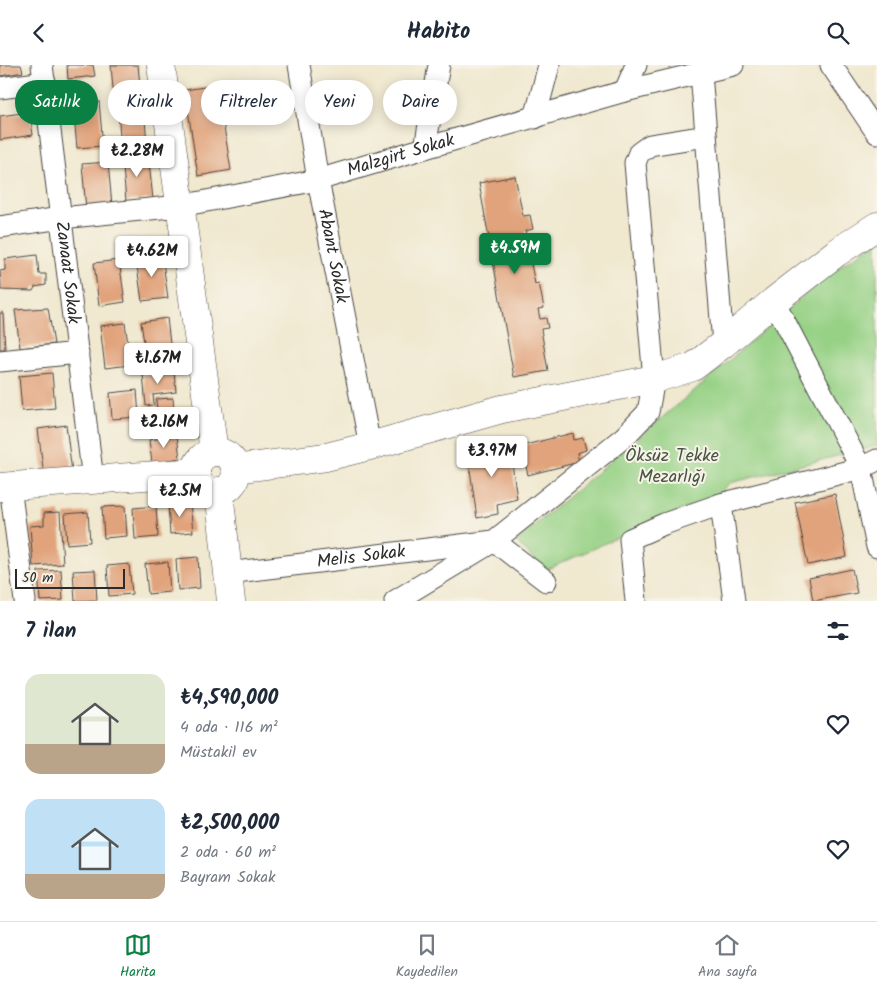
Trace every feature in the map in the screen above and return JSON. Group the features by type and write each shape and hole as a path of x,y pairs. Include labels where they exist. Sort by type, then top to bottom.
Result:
{"main road":[{"path":"160,65 214,452"},
{"path":"235,469 326,457 502,409 654,379 693,367 836,253 877,226"},
{"path":"214,452 227,456 232,460 235,469 232,483 227,488 219,491 210,491 204,488 199,483 196,472 198,463 202,458 214,452"},
{"path":"5,487 196,472"},
{"path":"219,491 230,601"}],"street":[{"name":"Abant Sokak","path":"299,65 318,180 370,446"},
{"path":"425,148 439,65"},
{"path":"535,118 549,65"},
{"path":"625,91 636,65"},
{"name":"Malzgirt Sokak","path":"0,227 62,218 180,206 318,180 625,91 733,65"},
{"path":"831,65 877,133"},
{"path":"0,88 44,73"},
{"name":"Zanaat Sokak","path":"44,73 93,480"},
{"path":"701,73 723,344"},
{"path":"395,601 494,541 624,437 648,412 654,379 634,163 639,153 650,145 706,136"},
{"path":"774,301 869,464 877,547"},
{"path":"0,361 78,353"},
{"path":"636,601 630,539 664,523 721,504 869,464"},
{"path":"5,487 25,601"},
{"path":"721,504 734,601"},
{"path":"494,541 546,581"},
{"name":"Melis Sokak","path":"227,573 494,541"}],"green space":[{"name":"Öksüz Tekke Mezarlığı","path":"877,242 877,446 730,483 716,496 638,528 544,571 516,541 830,273"}],"building":[{"path":"0,65 21,65 23,72 0,76"},
{"path":"67,65 93,65 95,76 68,79"},
{"path":"111,65 138,65 139,80 112,80"},
{"path":"201,88 201,125 224,125 231,170 198,176 190,125 191,89"},
{"path":"98,101 103,146 77,148 75,125 98,125"},
{"path":"15,114 15,125 32,125 33,135 0,140 0,116"},
{"path":"119,125 145,125 147,143 121,146"},
{"path":"148,154 153,199 126,201 122,156"},
{"path":"108,162 112,206 86,209 82,164"},
{"path":"515,176 523,216 530,215 533,229 525,231 527,239 532,238 537,263 531,264 535,284 539,283 544,308 538,309 540,319 546,318 548,328 541,329 548,371 514,377 479,183"},
{"path":"37,255 39,274 46,274 46,285 35,287 33,291 1,290 0,271 5,270 5,259"},
{"path":"162,255 168,298 142,301 136,259"},
{"path":"119,260 125,302 99,306 94,263"},
{"path":"48,308 54,344 20,348 15,310"},
{"path":"0,313 3,313 5,349 0,349"},
{"path":"167,318 172,361 147,364 141,322"},
{"path":"125,323 131,365 105,368 100,326"},
{"path":"174,371 176,392 153,395 154,405 146,406 143,375"},
{"path":"52,373 55,408 22,411 19,376"},
{"path":"137,390 139,417 112,419 110,393"},
{"path":"173,398 176,433 153,435 151,422 158,421 156,399"},
{"path":"66,425 72,472 44,476 38,429"},
{"path":"573,433 574,440 583,438 586,450 577,453 579,462 528,475 521,446"},
{"path":"177,436 180,458 152,463 149,440"},
{"path":"509,442 517,499 497,504 498,514 477,518 467,449"},
{"path":"835,494 847,557 808,565 795,502"},
{"path":"190,502 193,532 170,534 168,504"},
{"path":"125,506 127,536 104,538 102,507"},
{"path":"156,506 158,537 135,539 133,508"},
{"path":"60,512 63,564 33,566 30,526 44,525 44,513"},
{"path":"88,512 90,542 67,544 65,514"},
{"path":"198,557 200,588 178,590 176,559"},
{"path":"168,562 170,592 148,594 145,564"},
{"path":"129,564 132,594 109,596 107,566"},
{"path":"852,569 857,593 813,601 809,578"},
{"path":"61,570 63,600 40,601 38,571"},
{"path":"95,570 97,600 75,601 73,571"}]}
